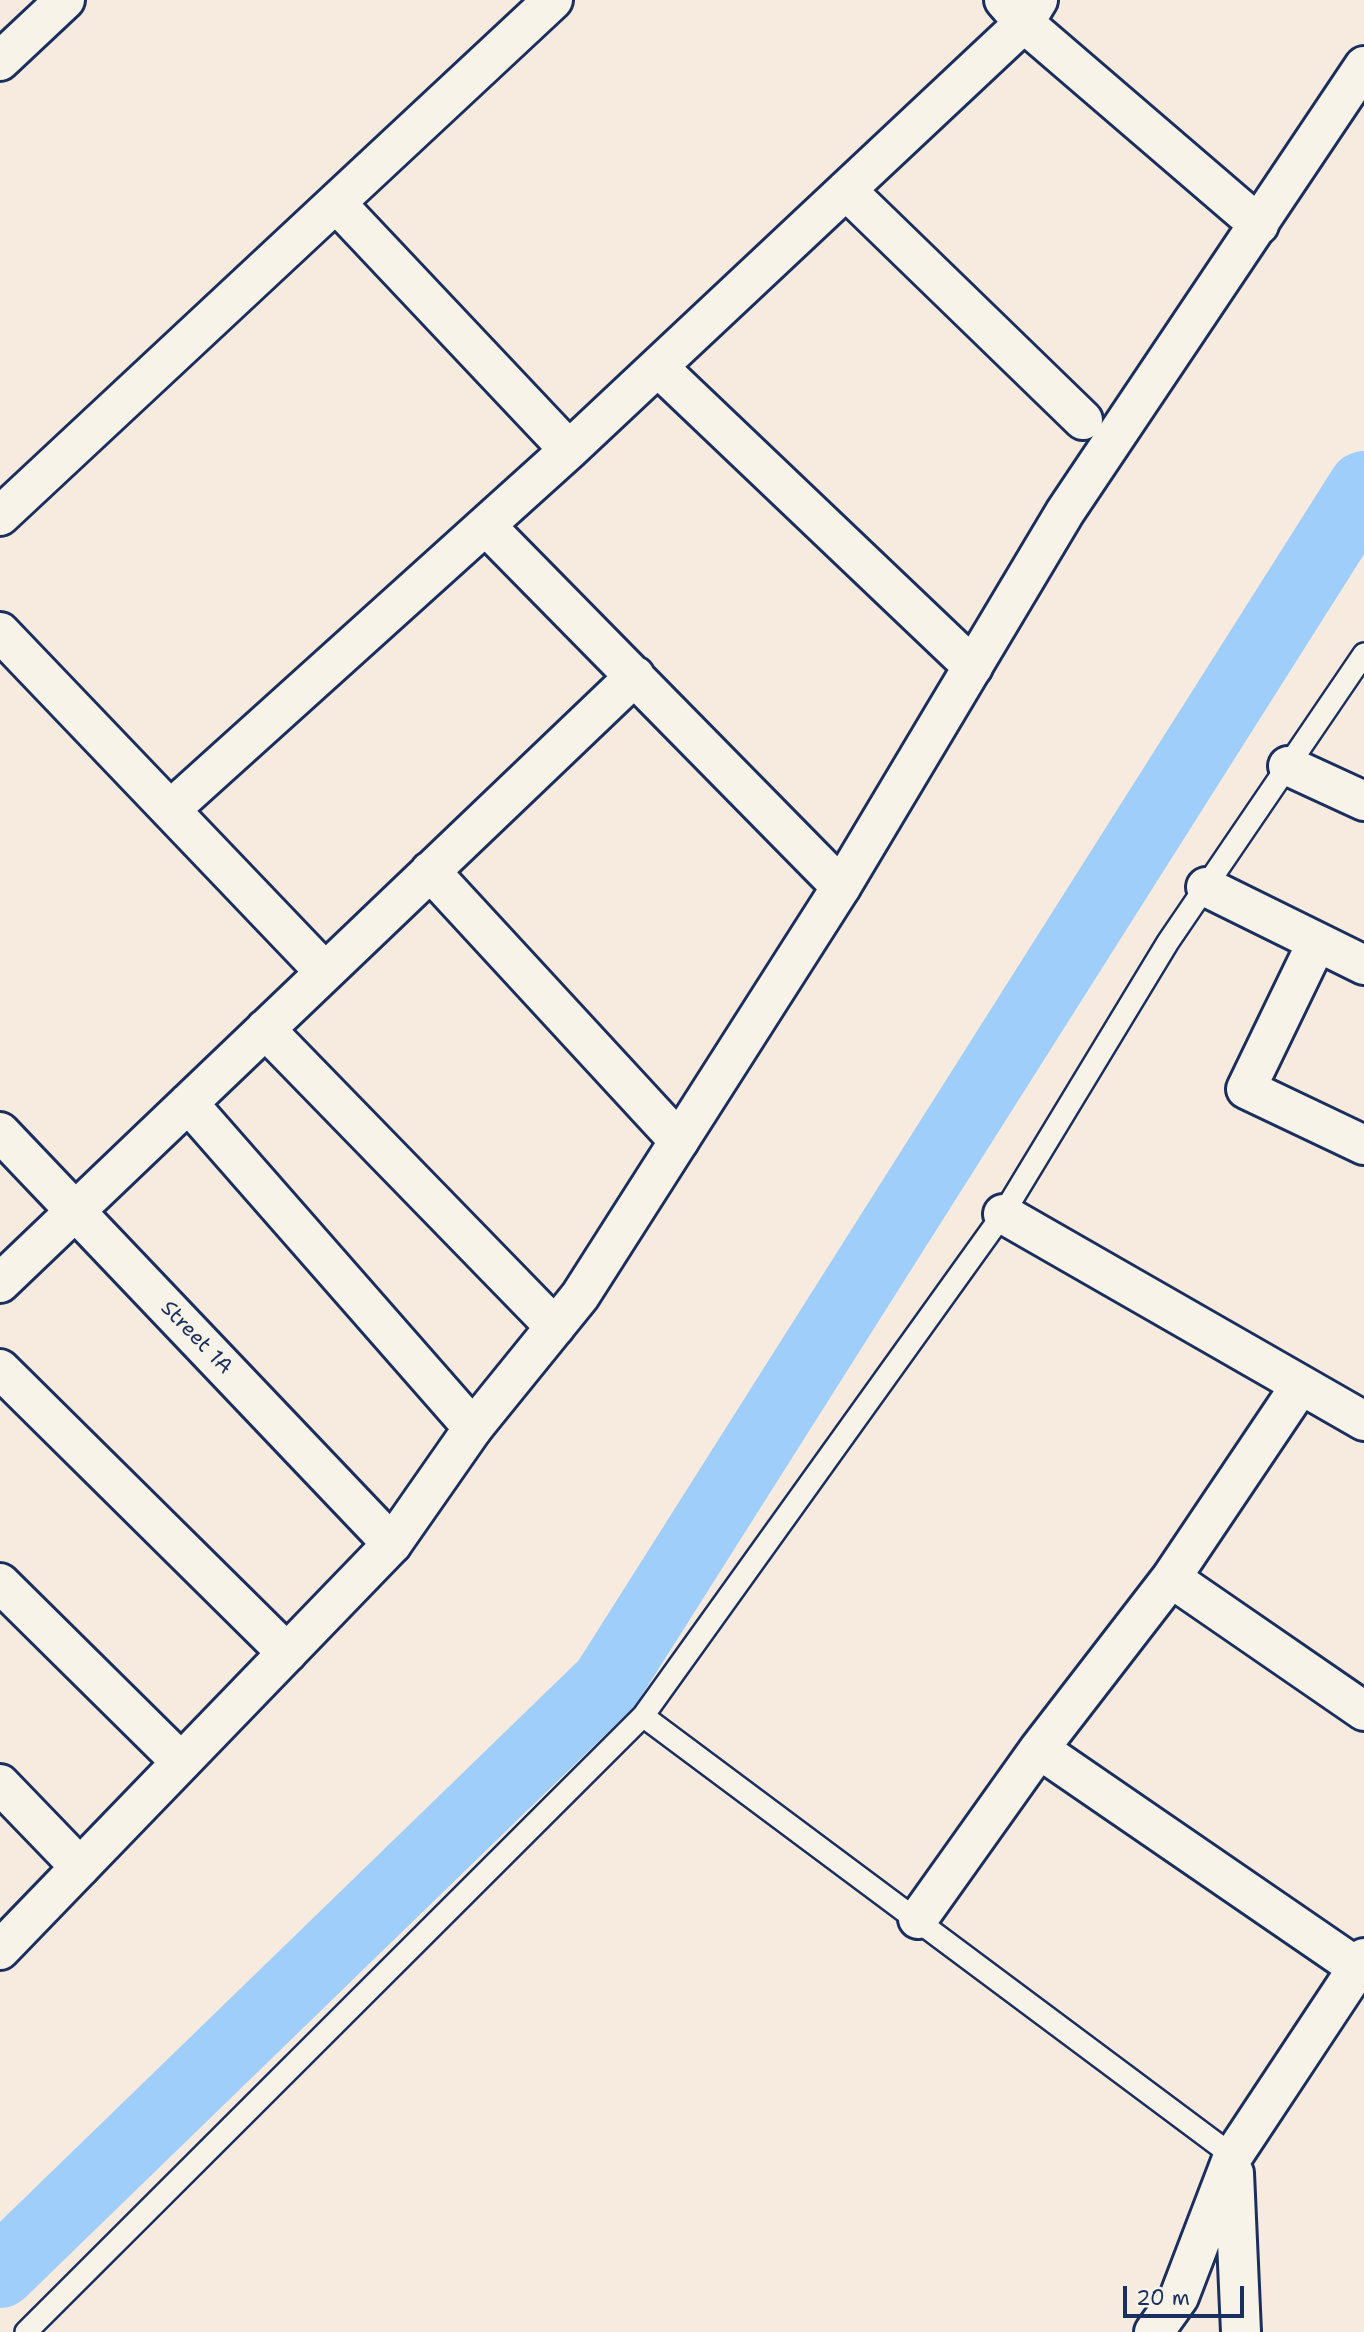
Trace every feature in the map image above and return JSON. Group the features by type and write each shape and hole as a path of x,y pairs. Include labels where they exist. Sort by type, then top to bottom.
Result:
{"street":[{"path":"0,61 65,0"},
{"path":"0,516 553,0"},
{"path":"170,810 487,527 658,367 846,190 1022,8 1259,225"},
{"path":"0,1950 392,1544 473,1428 580,1296 841,887 1065,512 1364,66"},
{"path":"846,190 1083,420"},
{"path":"336,203 569,450"},
{"path":"658,367 973,667"},
{"path":"487,527 841,887"},
{"path":"0,632 325,972"},
{"path":"0,1283 635,676"},
{"path":"1288,766 1364,801"},
{"path":"430,871 679,1140"},
{"path":"1206,887 1364,965"},
{"path":"1317,942 1246,1088 1364,1146"},
{"path":"265,1030 555,1327"},
{"path":"188,1103 473,1428"},
{"name":"Street 1A","path":"0,1132 392,1544"},
{"path":"1003,1214 1364,1421"},
{"path":"0,1369 287,1653"},
{"path":"918,1919 1040,1749 1171,1578 1300,1386"},
{"path":"1171,1578 1364,1711"},
{"path":"0,1583 181,1762"},
{"path":"1040,1749 1361,1963 1233,2157 1179,2297 1154,2332"},
{"path":"0,1784 80,1867"},
{"path":"1233,2157 1241,2332"}],"lane":[{"path":"26,2332 643,1716 1003,1214 1168,942 1364,654"},
{"path":"643,1716 1233,2157"}],"waterway":[{"path":"0,2272 607,1683 1364,487"}]}
